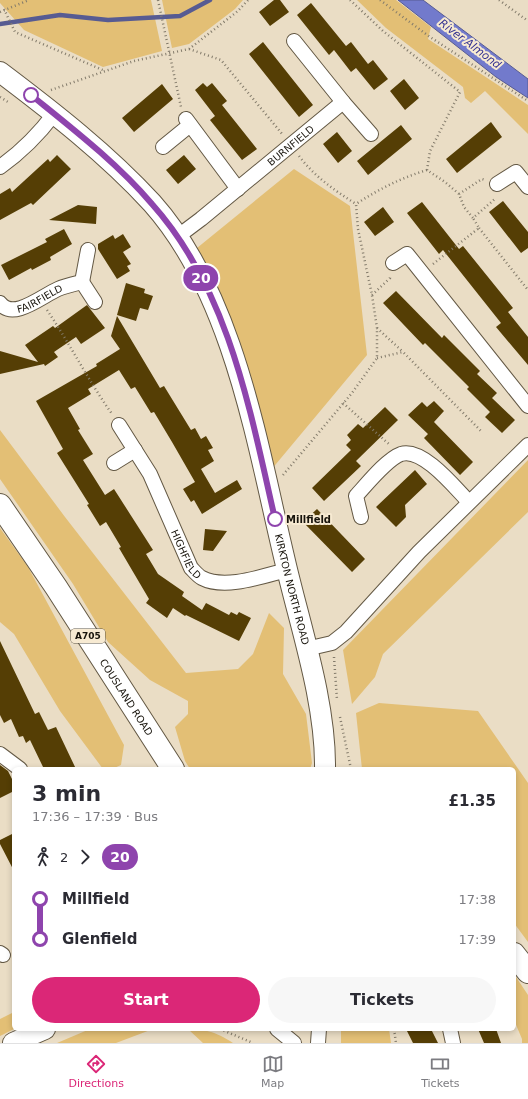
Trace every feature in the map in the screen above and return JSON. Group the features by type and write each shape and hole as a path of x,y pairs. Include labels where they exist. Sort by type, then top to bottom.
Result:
{"main road":[{"name":"KIRKTON NORTH ROAD","path":"0,72 31,95 116,166 153,204 177,237 197,269 215,307 239,371 269,494 306,649 325,746 325,767"},
{"name":"COUSLAND ROAD","path":"0,505 56,586 172,767"},
{"path":"516,957 528,972"},
{"path":"13,1043 40,1031"}],"street":[{"path":"294,42 371,134"},
{"name":"BURNFIELD","path":"177,237 238,189 343,102"},
{"path":"0,167 17,154 44,127 54,114"},
{"path":"163,147 188,122 238,189"},
{"path":"497,184 516,172 528,187"},
{"path":"88,250 82,282 95,302"},
{"path":"393,264 407,254 528,406"},
{"name":"FAIRFIELD","path":"0,303 3,307 14,310 26,307 38,298 59,288 82,282"},
{"name":"HIGHFIELD","path":"119,425 156,487 191,568 201,578 213,582 225,583 256,578 287,570"},
{"path":"306,649 332,643 346,632 419,552 528,445"},
{"path":"114,463 135,450"},
{"path":"361,517 356,496 391,460 400,454 406,453 424,459 441,473 469,502"},
{"path":"0,754 17,767"},
{"path":"279,1031 294,1043"},
{"path":"318,1043 319,1031"},
{"path":"450,1031 453,1043"}],"path":[{"path":"0,12 4,9 29,0"},
{"path":"158,0 180,102 188,122"},
{"path":"31,95 134,61 169,55 189,49 238,11 248,0"},
{"path":"350,0 383,31 460,92 430,151 427,170"},
{"path":"380,0 430,37 528,101"},
{"path":"499,0 528,21"},
{"path":"4,9 15,32 105,71"},
{"path":"189,49 222,60 310,170 332,189 356,204"},
{"path":"427,170 459,194 464,207 479,228 528,290"},
{"path":"356,204 377,190 404,177 427,170"},
{"path":"459,194 482,179 497,184 497,197 473,218"},
{"path":"269,494 291,464 343,403 377,358 377,328 372,295 358,229 356,204"},
{"path":"422,272 479,228"},
{"path":"372,295 390,278 393,264"},
{"path":"38,298 67,340 89,382 119,425"},
{"path":"377,328 403,352 481,431"},
{"path":"377,358 403,352"},
{"path":"343,403 400,454"},
{"path":"332,643 338,703"},
{"path":"339,710 351,767"},
{"path":"225,1031 253,1043"},
{"path":"394,1031 396,1043"}],"shaded area":[{"path":"0,0 151,0 162,51 103,67 24,30 0,3"},
{"path":"162,0 243,0 235,9 189,44 172,48"},
{"path":"357,0 396,0 431,27 428,39 528,105 528,134 485,91 471,103 465,98 463,87 386,28"},
{"path":"294,169 350,206 367,355 271,470 247,371 222,300 197,248"},
{"path":"0,430 65,517 186,673 238,669 253,654 269,613 284,628 283,674 306,714 312,763 311,767 189,767 185,761 175,727 188,714 188,701 150,680 108,642 73,584 0,479"},
{"path":"528,460 528,512 383,654 375,677 352,704 343,650"},
{"path":"0,528 28,567 124,745 121,765 116,767 102,767 60,711 14,634 0,622"},
{"path":"379,703 478,711 528,783 528,942 516,926 516,767 362,767 356,713"},
{"path":"516,977 528,995 528,1043 522,1043 522,1039 516,1025"},
{"path":"12,1013 12,1030 0,1036 0,1019"},
{"path":"85,1031 148,1031 116,1043 57,1043"},
{"path":"190,1031 209,1032 221,1036 233,1043 203,1043"},
{"path":"341,1031 389,1031 391,1043 341,1043"}],"water":[{"name":"River Almond","path":"398,0 423,0 528,79 528,98 496,77"}],"building":[{"path":"274,0 280,0 289,12 270,26 259,12"},
{"path":"311,3 346,46 351,42 368,64 373,60 388,79 374,90 356,68 351,72 334,50 329,55 297,15"},
{"path":"263,42 313,105 299,117 249,54"},
{"path":"404,79 419,98 405,110 390,91"},
{"path":"203,83 207,87 212,83 227,101 222,105 257,149 242,160 210,120 215,116 195,90"},
{"path":"162,84 173,99 134,132 122,118"},
{"path":"491,122 502,137 457,173 446,159"},
{"path":"401,125 412,139 368,175 357,161"},
{"path":"337,132 352,151 338,163 323,144"},
{"path":"57,155 71,169 33,205 31,203 0,220 0,194 10,188 12,192 48,159 50,162"},
{"path":"184,155 196,169 178,184 166,170"},
{"path":"503,201 528,232 528,248 521,253 489,212"},
{"path":"422,202 459,249 463,246 513,308 508,312 528,337 528,365 496,327 501,323 443,250 439,254 407,213"},
{"path":"78,205 97,207 96,224 49,220"},
{"path":"383,207 394,222 375,236 364,222"},
{"path":"64,229 72,244 50,257 51,260 32,270 31,268 9,280 1,265 47,242 45,239"},
{"path":"123,234 131,247 123,252 131,264 127,266 130,271 117,279 98,249 98,244 113,235 115,239"},
{"path":"126,283 145,289 144,293 153,296 148,310 140,308 136,321 117,315"},
{"path":"396,291 442,338 444,335 480,371 477,374 497,393 492,398 515,420 502,433 485,417 490,412 467,389 469,387 425,343 423,345 383,303"},
{"path":"87,305 105,328 81,344 76,337 54,352 58,357 45,366 44,364 0,374 0,351 38,362 25,345 53,326 55,328"},
{"path":"117,316 160,388 164,386 191,430 195,428 201,439 206,436 213,448 208,450 214,461 201,469 215,493 237,480 242,489 202,514 194,500 191,502 183,489 195,482 172,442 154,412 151,413 135,387 131,389 119,370 88,389 91,394 68,408 80,429 78,430 93,454 83,460 105,495 114,489 153,550 146,554 158,574 184,592 182,596 202,610 206,603 229,615 231,612 237,615 239,612 251,618 239,641 186,615 185,616 173,608 167,618 146,603 149,599 119,548 121,547 106,522 100,526 87,505 89,504 57,453 63,449 36,401 97,366 96,364 120,349 111,336"},
{"path":"434,401 444,411 434,422 473,462 460,475 424,438 428,434 408,415 422,402 427,407"},
{"path":"385,407 398,420 356,461 361,466 324,501 312,488 351,450 346,445 351,440 347,435 358,424 363,428"},
{"path":"415,470 427,484 405,505 406,517 396,527 376,507"},
{"path":"317,509 365,559 352,572 303,522"},
{"path":"205,529 227,531 213,551 203,550"},
{"path":"0,641 35,714 39,712 48,730 56,727 75,767 43,767 30,740 26,743 23,736 19,737 11,719 4,723 0,715"},
{"path":"0,765 8,771 12,779 12,792 0,798"},
{"path":"12,834 12,867 0,844 0,840"},
{"path":"407,1031 432,1031 438,1043 413,1043"},
{"path":"479,1031 497,1031 501,1043 484,1043"}],"waterway":[{"path":"0,24 60,15 108,20 180,16 210,0"}],"bus line":[{"name":"20","path":"31,95 116,166 153,204 177,237 197,269 215,307 239,371 275,519"}],"place":[{"name":"Millfield","path":"275,519"}]}
